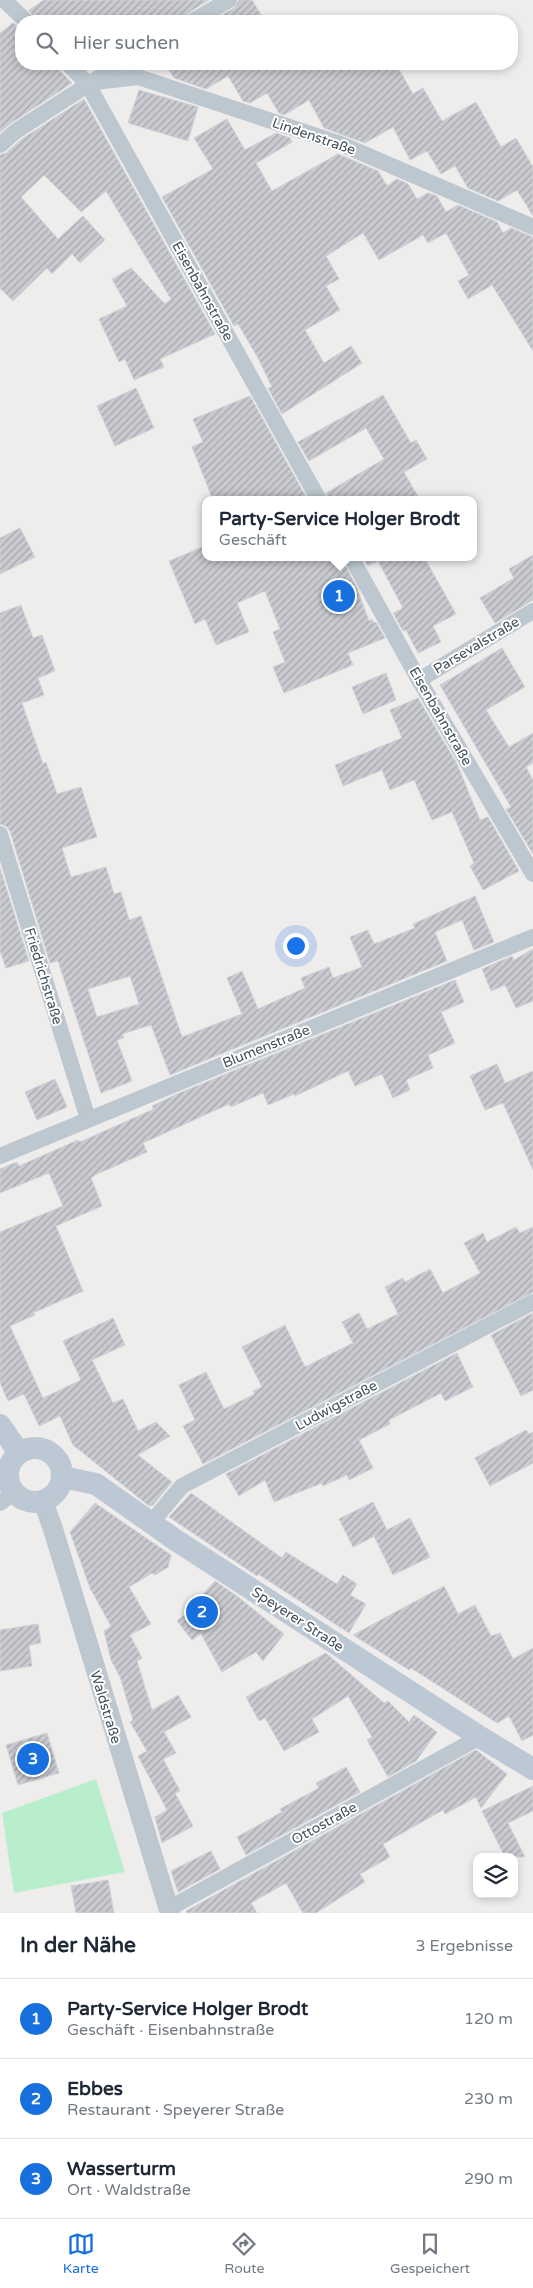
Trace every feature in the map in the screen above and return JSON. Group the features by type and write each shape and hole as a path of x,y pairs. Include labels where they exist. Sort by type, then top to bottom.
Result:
{"main road":[{"path":"0,1425 19,1453"},
{"path":"36,1448 44,1449 58,1460 62,1477 56,1492 43,1501 29,1502 7,1498 8,1473 13,1458 19,1453 36,1448"},
{"name":"Speyerer Straße","path":"62,1477 96,1484 480,1737 533,1769"}],"street":[{"path":"4,0 20,15"},
{"path":"203,15 229,0"},
{"name":"Eisenbahnstraße","path":"74,70 87,83 317,496"},
{"path":"0,145 16,131 110,70"},
{"name":"Lindenstraße","path":"87,83 138,77 341,144 533,227"},
{"name":"Eisenbahnstraße","path":"353,561 419,680 533,874"},
{"name":"Parsevalstraße","path":"419,680 533,611"},
{"name":"Friedrichstraße","path":"0,834 88,1119"},
{"name":"Blumenstraße","path":"0,1156 533,937"},
{"name":"Ludwigstraße","path":"151,1522 182,1486 533,1302"},
{"name":"Waldstraße","path":"43,1501 169,1911"},
{"name":"Ottostraße","path":"169,1911 480,1737"}],"green space":[{"path":"96,1779 125,1872 14,1893 2,1813"}],"building":[{"path":"44,0 209,0 187,15 32,15 29,10"},
{"path":"239,0 252,0 261,15 222,15 234,8"},
{"path":"13,23 15,24 15,70 59,70 72,83 0,132 0,33"},
{"path":"169,70 399,70 413,94 423,88 442,121 476,102 501,147 516,138 533,167 533,216 517,190 498,201 468,188 455,166 441,174 427,151 410,160 393,127 365,143 324,128 309,100 284,115 279,113 267,93 250,103 243,101 228,76 206,89 174,78"},
{"path":"139,90 198,107 188,141 128,123"},
{"path":"84,99 215,334 160,359 164,367 134,380 125,359 119,362 99,319 127,306 112,279 131,268 165,304 171,299 106,191 81,212 44,175 21,197 58,239 83,216 105,240 80,263 72,254 52,274 47,268 13,301 0,288 0,155 6,153 22,139"},
{"path":"227,119 245,150 276,133 290,138 292,142 256,163 272,191 338,154 378,171 387,186 397,179 408,184 417,199 428,193 437,196 446,212 458,205 497,222 503,233 511,228 533,237 533,351 492,285 468,299 458,281 469,275 446,233 428,243 423,235 379,260 363,233 326,256 339,279 326,286 340,310 305,330 324,363 351,346 362,363 282,414 268,388 272,387 258,358 238,324 234,326 162,197 213,169 194,138"},
{"path":"136,388 154,428 115,446 97,406"},
{"path":"383,395 411,443 416,440 427,459 404,472 418,496 327,496 326,493 384,459 366,428 309,461 298,442"},
{"path":"250,396 305,496 211,496 192,447 203,442 193,419"},
{"path":"20,528 35,557 0,574 0,538"},
{"path":"202,547 202,561 343,561 356,586 369,621 372,619 374,623 376,622 385,638 348,653 353,665 284,693 273,667 285,662 273,632 280,629 265,591 237,603 249,632 216,645 205,619 195,624 169,561"},
{"path":"533,555 533,600 495,623 480,598 514,578 509,569"},
{"path":"365,561 378,561 368,566"},
{"path":"378,561 426,561 456,614 433,626 441,642 418,653 406,630 403,631 393,613 403,608"},
{"path":"21,605 33,638 42,635 55,671 38,678 44,695 22,703 43,764 46,762 57,794 81,787 97,837 62,848 71,877 106,867 114,894 121,892 129,920 141,916 182,1037 242,1014 227,978 242,971 258,1009 305,988 301,978 329,967 333,978 362,967 350,937 368,930 374,944 415,928 413,924 475,896 494,942 474,950 462,920 435,932 447,961 170,1075 151,1025 122,1034 124,1038 117,1040 132,1081 101,1093 58,961 50,963 10,831 6,826 0,824 0,613","holes":["130,976 139,1004 97,1017 88,989"]},
{"path":"502,648 525,687 486,710 509,747 533,733 533,763 526,767 533,780 533,854 506,809 511,807 440,685"},
{"path":"386,673 396,700 363,714 352,687"},
{"path":"418,698 457,764 480,820 488,817 519,871 483,890 470,866 474,863 452,812 432,820 414,780 390,790 382,770 343,786 335,765 402,738 390,710"},
{"path":"0,868 29,961 6,968 0,951"},
{"path":"533,949 533,1001 516,1008 505,985 491,991 482,969 512,956 514,960"},
{"path":"455,980 464,1002 441,1012 455,1043 428,1055 433,1068 406,1080 410,1090 393,1098 382,1074 355,1086 348,1071 295,1096 294,1094 268,1105 263,1093 231,1107 229,1104 143,1143 147,1152 95,1175 91,1178 102,1206 56,1226 83,1291 33,1313 35,1315 10,1326 43,1398 81,1380 63,1341 113,1318 125,1345 92,1360 113,1403 123,1399 138,1431 156,1422 170,1436 138,1455 172,1482 153,1505 149,1506 73,1445 60,1416 39,1426 24,1394 8,1401 0,1383 0,1232 63,1206 49,1173 0,1193 0,1169 17,1162 19,1166 78,1140 80,1142 154,1109 152,1106 177,1094"},
{"path":"497,1064 505,1083 533,1071 533,1170 503,1103 485,1110 470,1076"},
{"path":"55,1079 67,1107 37,1120 25,1092"},
{"path":"516,1227 520,1233 533,1227 533,1292 203,1464 183,1426 195,1420 179,1385 206,1372 224,1409 255,1394 253,1391 262,1387 242,1347 285,1325 305,1367 353,1343 342,1322 359,1313 367,1329 398,1314 385,1287 403,1278 405,1282 430,1269 443,1293 480,1273 464,1243 483,1233 487,1242"},
{"path":"533,1313 533,1390 521,1396 491,1335"},
{"path":"457,1353 473,1387 445,1401 441,1393 389,1420 390,1424 359,1440 373,1468 349,1480 347,1475 323,1486 322,1483 274,1502 265,1480 239,1496 226,1474"},
{"path":"526,1430 529,1434 533,1432 533,1463 490,1486 475,1458"},
{"path":"191,1493 282,1558 286,1552 337,1584 343,1575 357,1584 350,1595 366,1604 349,1633 258,1574 257,1576 169,1517"},
{"path":"373,1502 387,1530 410,1518 430,1557 393,1575 374,1536 353,1547 339,1519"},
{"path":"95,1503 171,1555 168,1567 155,1575 152,1573 129,1587 151,1624 130,1635 142,1658 137,1661 152,1710 178,1695 191,1717 164,1732 176,1753 163,1759 180,1791 175,1793 193,1826 162,1843 155,1817 167,1810 138,1756 147,1751 130,1722 133,1720 120,1677 111,1660 104,1631 111,1626 90,1588 70,1532"},
{"path":"215,1581 237,1596 284,1634 263,1661 256,1652 222,1672 201,1634 192,1640 177,1621 205,1598 202,1595"},
{"path":"444,1586 458,1614 475,1605 491,1636 500,1633 513,1659 533,1648 533,1735 522,1741 509,1716 497,1723 411,1668 409,1670 353,1635"},
{"path":"38,1624 41,1643 29,1645 32,1666 0,1671 0,1630"},
{"path":"326,1653 384,1703 388,1701 409,1722 414,1715 437,1732 416,1761 388,1777 367,1740 372,1737 348,1696 312,1719 319,1732 284,1751 265,1718 259,1721 246,1697"},
{"path":"47,1733 59,1773 18,1785 6,1745"},
{"path":"476,1750 507,1774 481,1808 476,1797 445,1814 443,1810 383,1844 390,1857 360,1874 365,1882 316,1913 303,1913 286,1883 251,1903 257,1913 187,1913 186,1911"},
{"path":"346,1767 360,1792 246,1855 237,1837 282,1812 280,1809 319,1788 316,1783"},
{"path":"533,1786 533,1811 508,1823 525,1857 518,1857 518,1853 503,1853 482,1811"},
{"path":"211,1851 220,1869 178,1892 171,1871"},
{"path":"108,1880 114,1913 76,1913 71,1886"}],"place":[{"name":"Party-Service Holger Brodt","path":"339,596"},
{"name":"Ebbes","path":"202,1612"},
{"name":"Wasserturm","path":"33,1759"}]}
